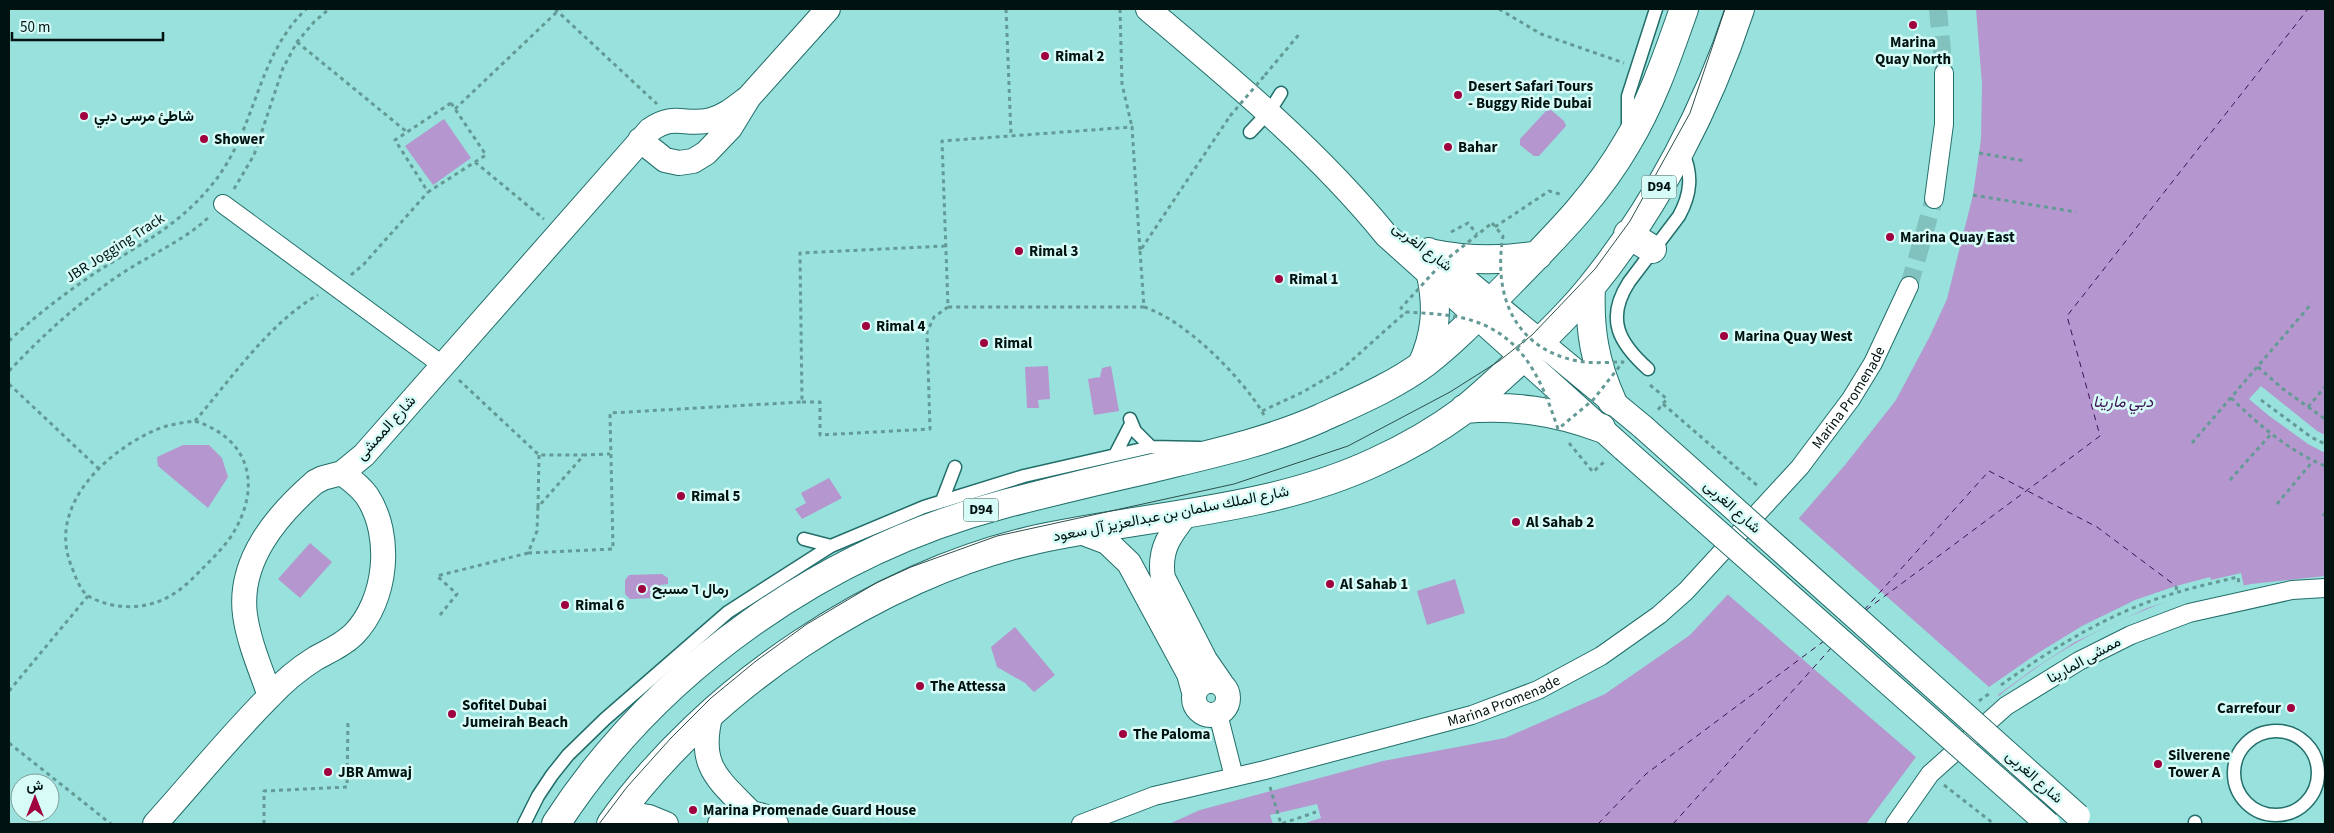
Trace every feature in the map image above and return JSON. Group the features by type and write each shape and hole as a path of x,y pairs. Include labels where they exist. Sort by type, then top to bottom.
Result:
{"main road":[{"name":"D94","path":"556,824 581,785 638,721 685,677 729,625 788,599 873,550 937,525 1003,504 1221,453 1317,420 1378,390 1422,365 1484,310 1587,202 1629,141 1660,74 1684,9"},
{"name":"شارع الملك سلمان بن عبدالعزيز آل سعود","path":"615,818 678,744 710,713 783,656 862,606 904,585 964,561 1035,540 1263,498 1346,473 1373,463 1408,445 1464,409 1527,346 1591,288 1681,150 1718,71 1740,9"},
{"path":"1628,234 1652,249"},
{"path":"1422,365 1430,348 1436,312 1432,265 1454,258 1496,260 1538,255"},
{"path":"1591,288 1591,334 1602,380 1612,401"},
{"path":"1464,409 1504,407 1534,410 1563,415 1601,428"}],"street":[{"path":"674,119 692,122 710,120 727,114 749,97 828,9"},
{"name":"شارع الغربى","path":"1148,9 1275,102 1362,207 1395,225 1432,265 1527,346 1612,401 1643,427 2083,820"},
{"path":"1934,199 1944,124 1944,73"},
{"path":"640,140 665,160 679,163 694,161 724,137 749,97"},
{"name":"شارع الممشى","path":"270,696 246,621 244,599 249,571 260,544 268,532 307,489 323,478 342,473 364,455 640,140 660,123 674,119"},
{"path":"223,204 442,365"},
{"name":"Marina Promenade","path":"1082,824 1154,796 1265,770 1472,715 1538,690 1570,674 1631,636 1659,615 1711,566 1800,467 1851,399 1881,348 1909,286"},
{"name":"شارع الغربى","path":"1527,346 1601,428 1618,457 2048,824"},
{"path":"155,824 270,696 316,658 330,652 353,635 368,616 382,568 382,537 379,522 368,497 342,473"},
{"path":"1078,531 1107,542 1129,562 1189,674 1194,692 1194,702 1199,711 1208,715 1218,714 1227,705 1229,699 1225,687 1205,660 1162,578 1161,562 1164,546 1188,512"},
{"name":"ممشى المارينا","path":"1895,824 1930,774 2006,706 2079,660 2131,635 2189,613 2242,599 2292,590 2325,588"},
{"path":"1194,692 1197,687 1208,680 1221,683"},
{"path":"710,713 705,738 709,762 722,783 751,813"},
{"path":"1218,714 1234,777"},
{"path":"720,824 736,815 751,813 764,816 776,824"},
{"path":"615,818 649,817 666,824"}],"lane":[{"path":"1629,141 1627,124 1628,96 1656,9"},
{"path":"1250,132 1275,102"},
{"path":"1648,369 1630,353 1623,342 1616,318 1622,293 1652,249 1680,216 1686,203 1690,190 1690,176 1687,162 1681,150"},
{"path":"1115,455 1130,422 1139,437 1151,448"},
{"path":"524,824 538,796 568,755 619,706 832,546 942,501 1024,476 1151,448 1186,446 1221,453"},
{"path":"942,501 955,467"},
{"path":"804,539 832,546"},
{"path":"2280,731 2294,734 2306,742 2314,754 2318,767 2319,796 2293,812 2279,816 2265,814 2252,809 2242,799 2236,787 2234,772 2236,759 2243,747 2253,737 2266,732 2280,731"}],"path":[{"name":"JBR Jogging Track","path":"9,340 64,295 162,233 196,204 211,187 236,150 266,68 288,30 306,9"},
{"path":"9,371 49,330 97,290 189,233 223,204 240,181 254,155 265,128 277,84 297,42 314,22 329,9"},
{"path":"1006,9 1011,136"},
{"path":"1120,9 1122,84 1132,127 1144,307"},
{"path":"1499,9 1542,34 1636,68"},
{"path":"455,109 558,10 674,119"},
{"path":"1140,251 1230,116 1300,32"},
{"path":"297,42 407,132"},
{"path":"195,421 275,328 306,302 335,286 364,264 428,192 486,155 451,103 395,140 428,192"},
{"path":"948,307 942,141 1132,127"},
{"path":"1979,154 2025,161"},
{"path":"475,162 559,232"},
{"path":"1496,227 1549,191"},
{"path":"1973,195 2076,212"},
{"path":"1558,429 1593,400 1623,362 1580,362 1527,346 1506,338 1479,323 1449,315 1406,312 1401,308 1442,262 1492,223 1503,236 1500,267 1504,298 1527,346 1527,359 1542,384 1558,429 1593,472 1606,460 1618,457"},
{"path":"802,402 800,254 945,246"},
{"path":"2192,444 2312,303"},
{"path":"440,615 457,594 437,576 528,554 613,550 610,413 820,402 820,435 930,429 927,332 934,317 948,307 1144,307 1156,311 1179,324 1235,374 1251,394"},
{"path":"1262,411 1303,392 1342,368 1406,312"},
{"path":"442,365 539,455 610,454"},
{"path":"2258,366 2283,389 2325,419"},
{"path":"9,384 99,469"},
{"path":"2308,407 2325,387"},
{"path":"2231,398 2271,434 2313,461 2325,466"},
{"path":"2261,400 2311,437 2325,444"},
{"path":"1663,404 1772,498"},
{"path":"195,421 215,427 231,440 243,457 248,476 246,497 241,517 231,536 187,584 170,597 150,604 129,607 108,604 88,596 72,567 67,540 68,521 74,502 85,484 115,454 153,431 174,424 195,421"},
{"path":"2230,480 2271,434"},
{"path":"528,554 537,531 539,455"},
{"path":"538,507 584,455"},
{"path":"2276,504 2313,461"},
{"path":"2176,586 2177,592"},
{"path":"9,691 88,596"},
{"path":"264,824 264,791 347,787 348,720"},
{"path":"9,742 111,824"},
{"path":"1265,770 1281,824 1316,812"},
{"path":"1930,774 1994,824"}],"water":[{"name":"دبي مارينا","path":"1976,9 2325,9 2325,576 2237,587 2234,581 2188,594 2145,610 2067,648 2030,672 1995,699 1961,730 1921,771 1881,824 1169,824 1200,810 1383,761 1505,738 1605,694 1690,635 1800,517 1845,465 1896,400 1930,336 1947,299 1973,195 1981,139 1982,84"},
{"path":"1551,110 1564,121 1566,126 1539,156 1534,156 1520,145 1520,139 1546,111"},
{"path":"444,119 471,158 433,185 405,146"},
{"path":"1048,366 1050,399 1038,400 1039,408 1027,408 1025,367"},
{"path":"1111,366 1119,411 1094,415 1088,379 1100,377 1102,368"},
{"path":"183,445 209,445 222,458 228,477 208,508 158,466 157,457"},
{"path":"829,478 842,498 802,519 795,509 806,503 801,493"},
{"path":"310,543 332,562 300,598 278,579"},
{"name":"رمال ٦ مسبح","path":"662,574 668,578 668,584 660,585 659,593 654,598 630,599 625,594 625,580 629,575"},
{"path":"1455,579 1465,613 1427,625 1417,591"},
{"path":"1015,627 1055,675 1034,692 1025,683 997,667 991,647"}],"pier":[{"path":"2261,386 2317,431 2325,435 2325,453 2308,444 2249,399"},
{"path":"1797,517 1989,687 2038,653 2082,626 2135,600 2210,577 2211,580 2241,573 2244,586 2237,587 2234,581 2147,608 2075,642 1998,695 2000,697 1928,767 1926,766 1881,824 1866,824 1916,757 1726,593"},
{"path":"1317,804 1321,818 1302,824 1273,824 1270,815"}],"ferry route":[{"path":"1866,610 2100,436 2067,316 2308,9"},
{"path":"1864,610 1989,471 2097,527 2176,586"},
{"path":"1598,824 1646,774 1824,641"},
{"path":"1673,824 1832,647"}],"tunnel":[{"path":"1938,9 1944,73"},
{"path":"1909,286 1934,199"}],"tram line":[{"path":"599,824 627,787 671,738 711,698 756,661 807,624 876,583 911,567 997,536 1234,484 1348,446 1450,392 1499,361 1532,335 1595,269 1630,221 1690,113 1725,9"}],"place":[{"name":"Marina Quay North","path":"1913,25"},
{"name":"Rimal 2","path":"1045,56"},
{"name":"Desert Safari Tours - Buggy Ride Dubai","path":"1458,95"},
{"name":"شاطئ مرسى دبي","path":"84,116"},
{"name":"Shower","path":"204,139"},
{"name":"Bahar","path":"1448,147"},
{"name":"Marina Quay East","path":"1890,237"},
{"name":"Rimal 3","path":"1019,251"},
{"name":"Rimal 1","path":"1279,279"},
{"name":"Rimal 4","path":"866,326"},
{"name":"Marina Quay West","path":"1724,336"},
{"name":"Rimal","path":"984,343"},
{"name":"Rimal 5","path":"681,496"},
{"name":"Al Sahab 2","path":"1516,522"},
{"name":"Al Sahab 1","path":"1330,584"},
{"name":"رمال ٦ مسبح","path":"642,589"},
{"name":"Rimal 6","path":"565,605"},
{"name":"The Attessa","path":"920,686"},
{"name":"Carrefour","path":"2291,708"},
{"name":"Sofitel Dubai Jumeirah Beach","path":"452,714"},
{"name":"The Paloma","path":"1123,734"},
{"name":"Silverene Tower A","path":"2158,764"},
{"name":"JBR Amwaj","path":"328,772"},
{"name":"Marina Promenade Guard House","path":"693,810"}]}
